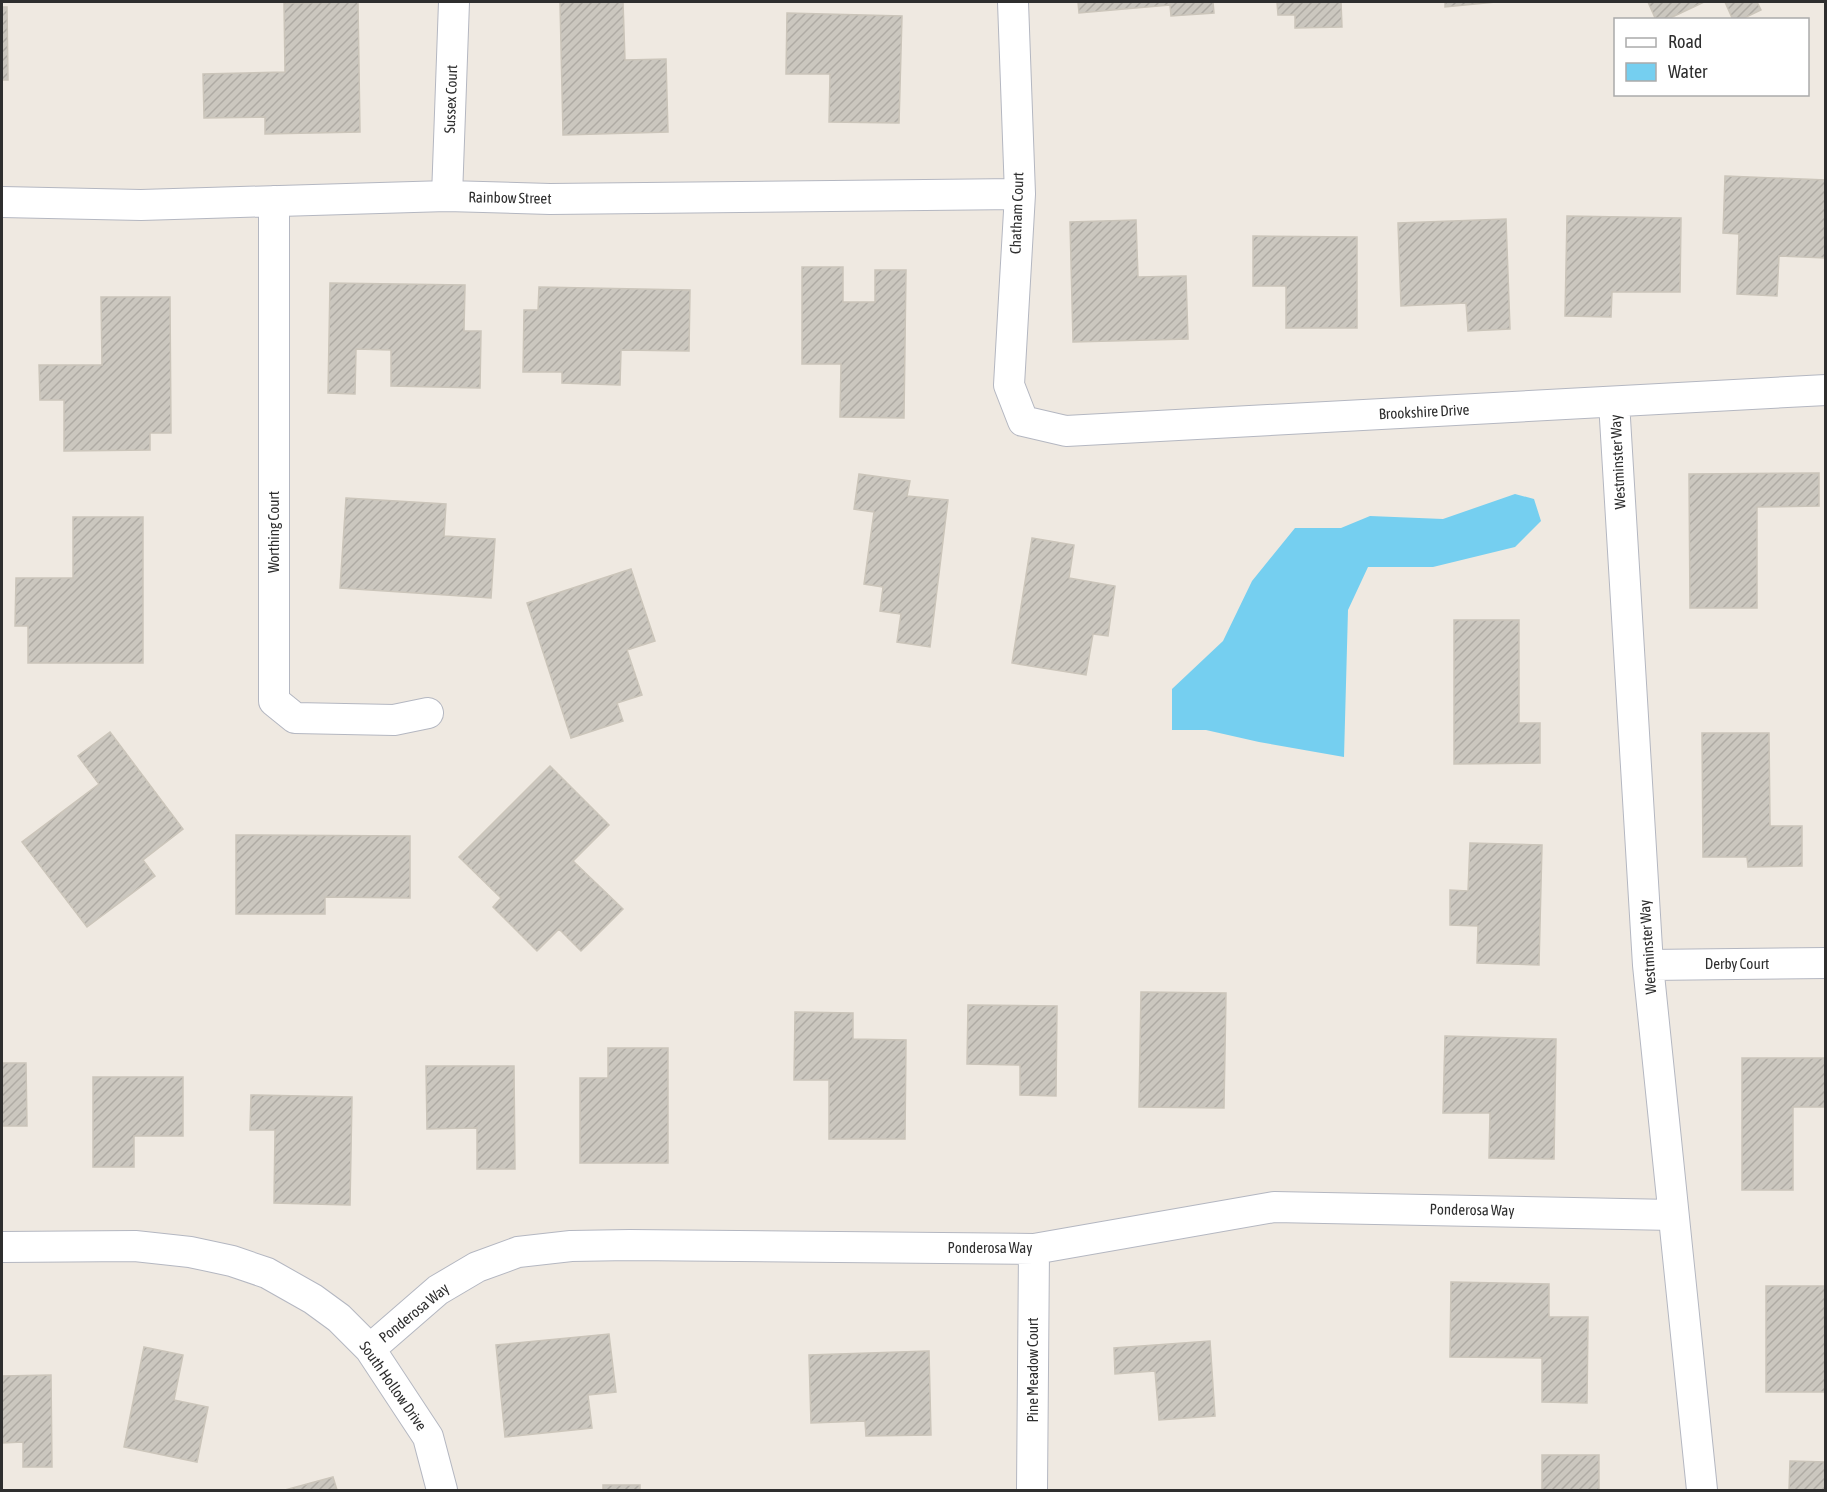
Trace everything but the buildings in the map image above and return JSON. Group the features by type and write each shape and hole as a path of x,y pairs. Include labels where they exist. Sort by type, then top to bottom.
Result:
{"street":[{"name":"Sussex Court","path":"447,196 454,2"},
{"name":"Chatham Court","path":"1014,2 1020,194 1009,385 1023,421"},
{"name":"Rainbow Street","path":"2,202 141,205 447,196 550,199 1020,194"},
{"name":"Worthing Court","path":"274,201 274,701 295,718 394,720 428,713"},
{"name":"Brookshire Drive","path":"1023,421 1066,432 1826,390"},
{"name":"Westminster Way","path":"1614,402 1648,965 1702,1491"},
{"name":"Derby Court","path":"1648,965 1826,963"},
{"name":"Ponderosa Way","path":"370,1349 438,1290 477,1267 518,1252 571,1246 1034,1249 1274,1207 1673,1215"},
{"name":"South Hollow Drive","path":"2,1247 135,1246 190,1252 232,1261 267,1273 313,1299 339,1318 370,1349 428,1437 442,1491"},
{"name":"Pine Meadow Court","path":"1032,1491 1034,1249"}],"water":[{"path":"1515,494 1534,499 1541,521 1515,547 1433,567 1368,567 1348,610 1344,757 1206,730 1172,730 1172,689 1223,641 1252,581 1295,528 1341,528 1370,516 1443,519"}]}
